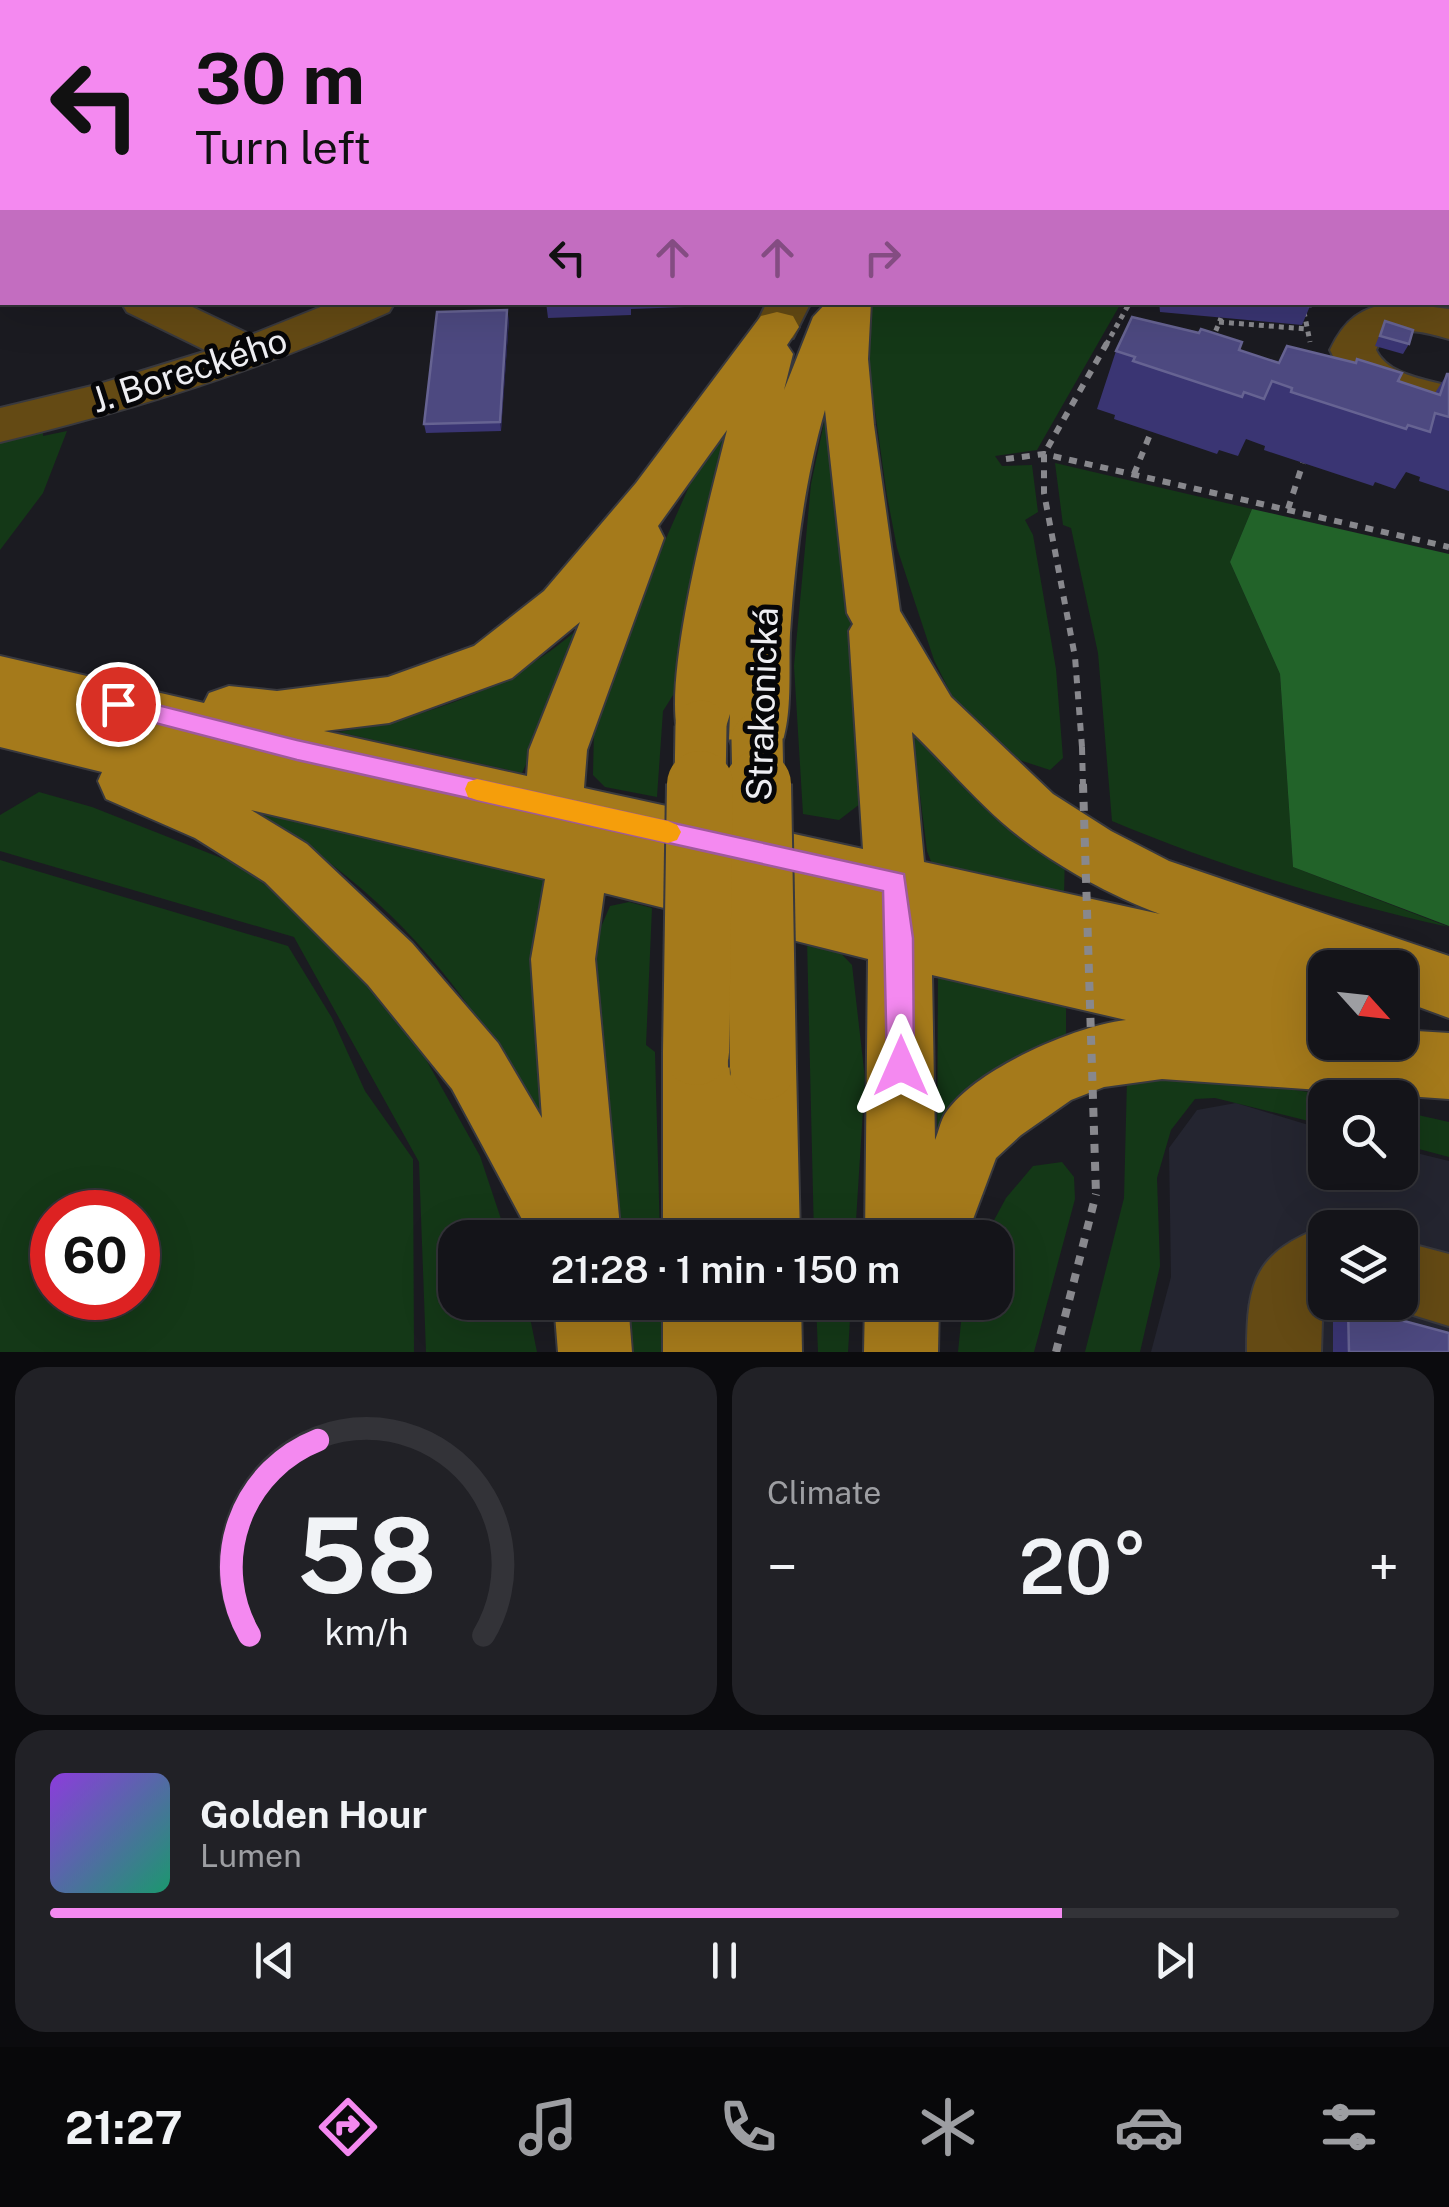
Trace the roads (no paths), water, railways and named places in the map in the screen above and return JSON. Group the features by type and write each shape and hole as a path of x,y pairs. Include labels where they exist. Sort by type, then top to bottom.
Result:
{"main road":[{"name":"Strakonická","path":"699,1220 696,1052 729,732 762,626 774,519 816,361 841,305"},
{"path":"850,305 846,359 850,424 874,613 897,910 901,1220"},
{"name":"Strakonická","path":"764,1220 763,1067 729,732 710,629 725,537 779,311"},
{"path":"82,695 277,714 389,700 493,662 563,606 654,496 779,311"},
{"path":"585,1220 563,959 583,829 558,750 654,496"},
{"path":"874,613 931,714 1032,812 1090,850 1152,883 1345,950"},
{"path":"0,680 82,695 297,750 897,910 1308,1029"},
{"path":"0,724 361,812 583,829"},
{"path":"0,724 216,820 286,862 390,964 475,1066 561,1220"},
{"path":"897,910 1308,977"},
{"path":"1418,975 1449,986"},
{"path":"1418,1001 1449,1008"},
{"path":"937,1220 970,1136 996,1111 1050,1074 1104,1055 1162,1047 1449,1064"},
{"path":"1418,1056 1449,1064"},
{"path":"592,1320 594,1352"},
{"path":"700,1320 700,1352"},
{"path":"764,1320 764,1352"}],"street":[{"path":"148,305 250,354"},
{"name":"J. Boreckého","path":"0,425 142,389 250,354 366,305"},
{"path":"1449,324 1428,318 1392,317 1364,328 1352,350 1363,372 1383,383 1449,403"},
{"path":"1284,1352 1284,1297 1308,1267"},
{"path":"1418,1282 1449,1290"}]}
